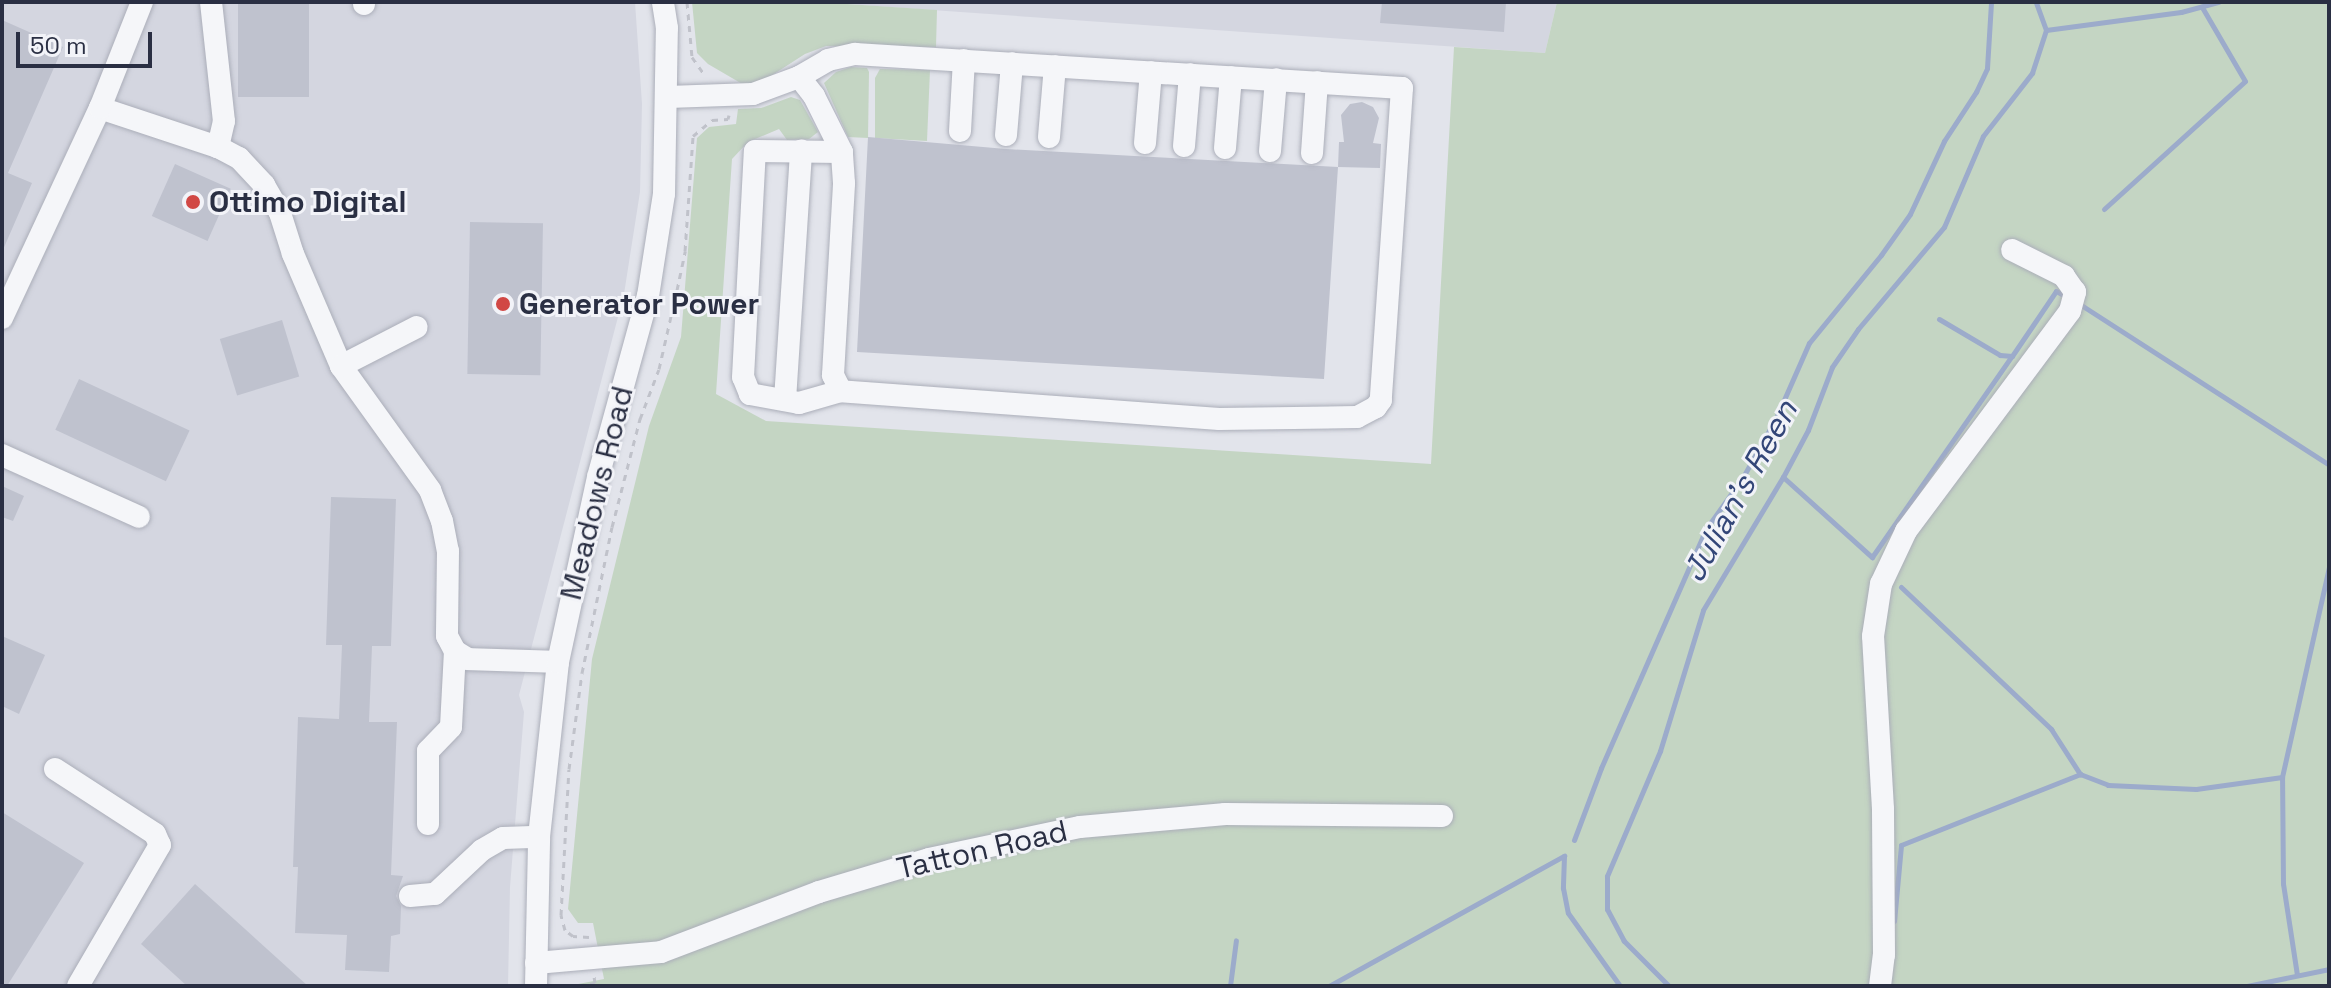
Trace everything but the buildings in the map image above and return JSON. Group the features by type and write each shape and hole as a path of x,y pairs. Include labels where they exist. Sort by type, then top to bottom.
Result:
{"street":[{"path":"4,306 100,108 142,2"},
{"path":"211,2 224,121 218,147"},
{"name":"Meadows Road","path":"536,986 539,837 558,662 598,477 648,296 664,194 668,97 667,28 663,2"},
{"path":"668,97 753,94 799,77 840,55 1402,88 1381,400 1376,407 1357,417 1219,419 841,391 799,403 750,394 743,377 755,151 842,152"},
{"path":"960,131 964,60"},
{"path":"1006,135 1012,63"},
{"path":"1049,137 1055,66"},
{"path":"1145,143 1151,72"},
{"path":"1184,146 1190,74"},
{"path":"799,77 814,96 842,152 844,183 833,375 841,391"},
{"path":"1225,148 1231,77"},
{"path":"1270,151 1276,79"},
{"path":"1312,153 1317,82"},
{"path":"100,108 218,147 239,158 264,185 280,213 293,254 341,366 358,393 412,461 438,511 448,551 447,636 455,651 468,659 558,662"},
{"path":"785,400 801,151"},
{"path":"1880,986 1884,955 1883,809 1873,636 1881,584 1906,531 2073,301 2064,276 2012,250"},
{"path":"341,366 417,327"},
{"path":"2,455 139,517"},
{"path":"428,824 428,751 451,727 455,651"},
{"path":"55,769 155,834 160,845 78,986"},
{"name":"Tatton Road","path":"536,963 661,952 819,892 929,859 1080,827 1225,814 1442,816"},
{"path":"410,896 435,894 482,850 503,838 539,837"}],"path":[{"path":"687,2 692,57 704,75 717,76"},
{"name":"Meadows Road","path":"589,937 573,936 565,930 561,915 569,769 582,673 612,527 640,419 659,369 677,290 685,251 693,136 712,120 728,119"},
{"path":"578,986 595,983"}],"shaded area":[{"path":"2,2 635,2 642,104 640,192 624,294 519,695 524,712 510,887 508,986 2,986"},
{"path":"817,2 1557,2 1545,53"}],"green space":[{"path":"692,2 817,2 937,10 936,47 826,46 805,54 763,81 744,85 708,64 697,53"},
{"path":"1557,2 2329,2 2329,986 568,986 604,979 593,923 578,923 568,909 592,659 649,426 681,337 697,138 709,127 736,124 738,109 761,108 791,97 800,100 818,132 809,139 787,140 779,129 748,142 732,159 716,394 766,421 1431,464 1454,47 1545,53"},
{"path":"851,67 867,68 869,72 868,138 848,137 824,83 836,72"},
{"path":"880,69 930,70 927,141 875,138 875,78"}],"waterway":[{"path":"1574,840 1601,768 1706,529 1743,477 1776,418 1809,343 1881,255 1910,214 1944,141 1976,92 1987,68 1991,2"},
{"name":"Julian's Reen","path":"1669,986 1624,941 1607,909 1607,876 1660,751 1703,610 1808,430 1832,367 1858,329 1944,227 1983,136 2032,73 2046,30 2036,2"},
{"path":"2046,30 2181,12 2219,2"},
{"path":"2104,209 2245,81 2202,7"},
{"path":"1939,319 2000,355 2012,356 2056,291 2069,298"},
{"path":"2078,303 2329,465"},
{"path":"1783,477 1872,557 2011,357"},
{"path":"2297,975 2283,884 2282,777 2329,567"},
{"path":"1901,587 2051,729 2080,774 2108,785 2196,789 2282,777"},
{"path":"1894,921 1901,845 2080,774"},
{"path":"1329,986 1564,856 1563,888 1568,913 1620,986"},
{"path":"1230,986 1236,940"},
{"path":"2247,986 2329,969"}],"place":[{"name":"Ottimo Digital","path":"193,202"},
{"name":"Generator Power","path":"503,304"}]}
